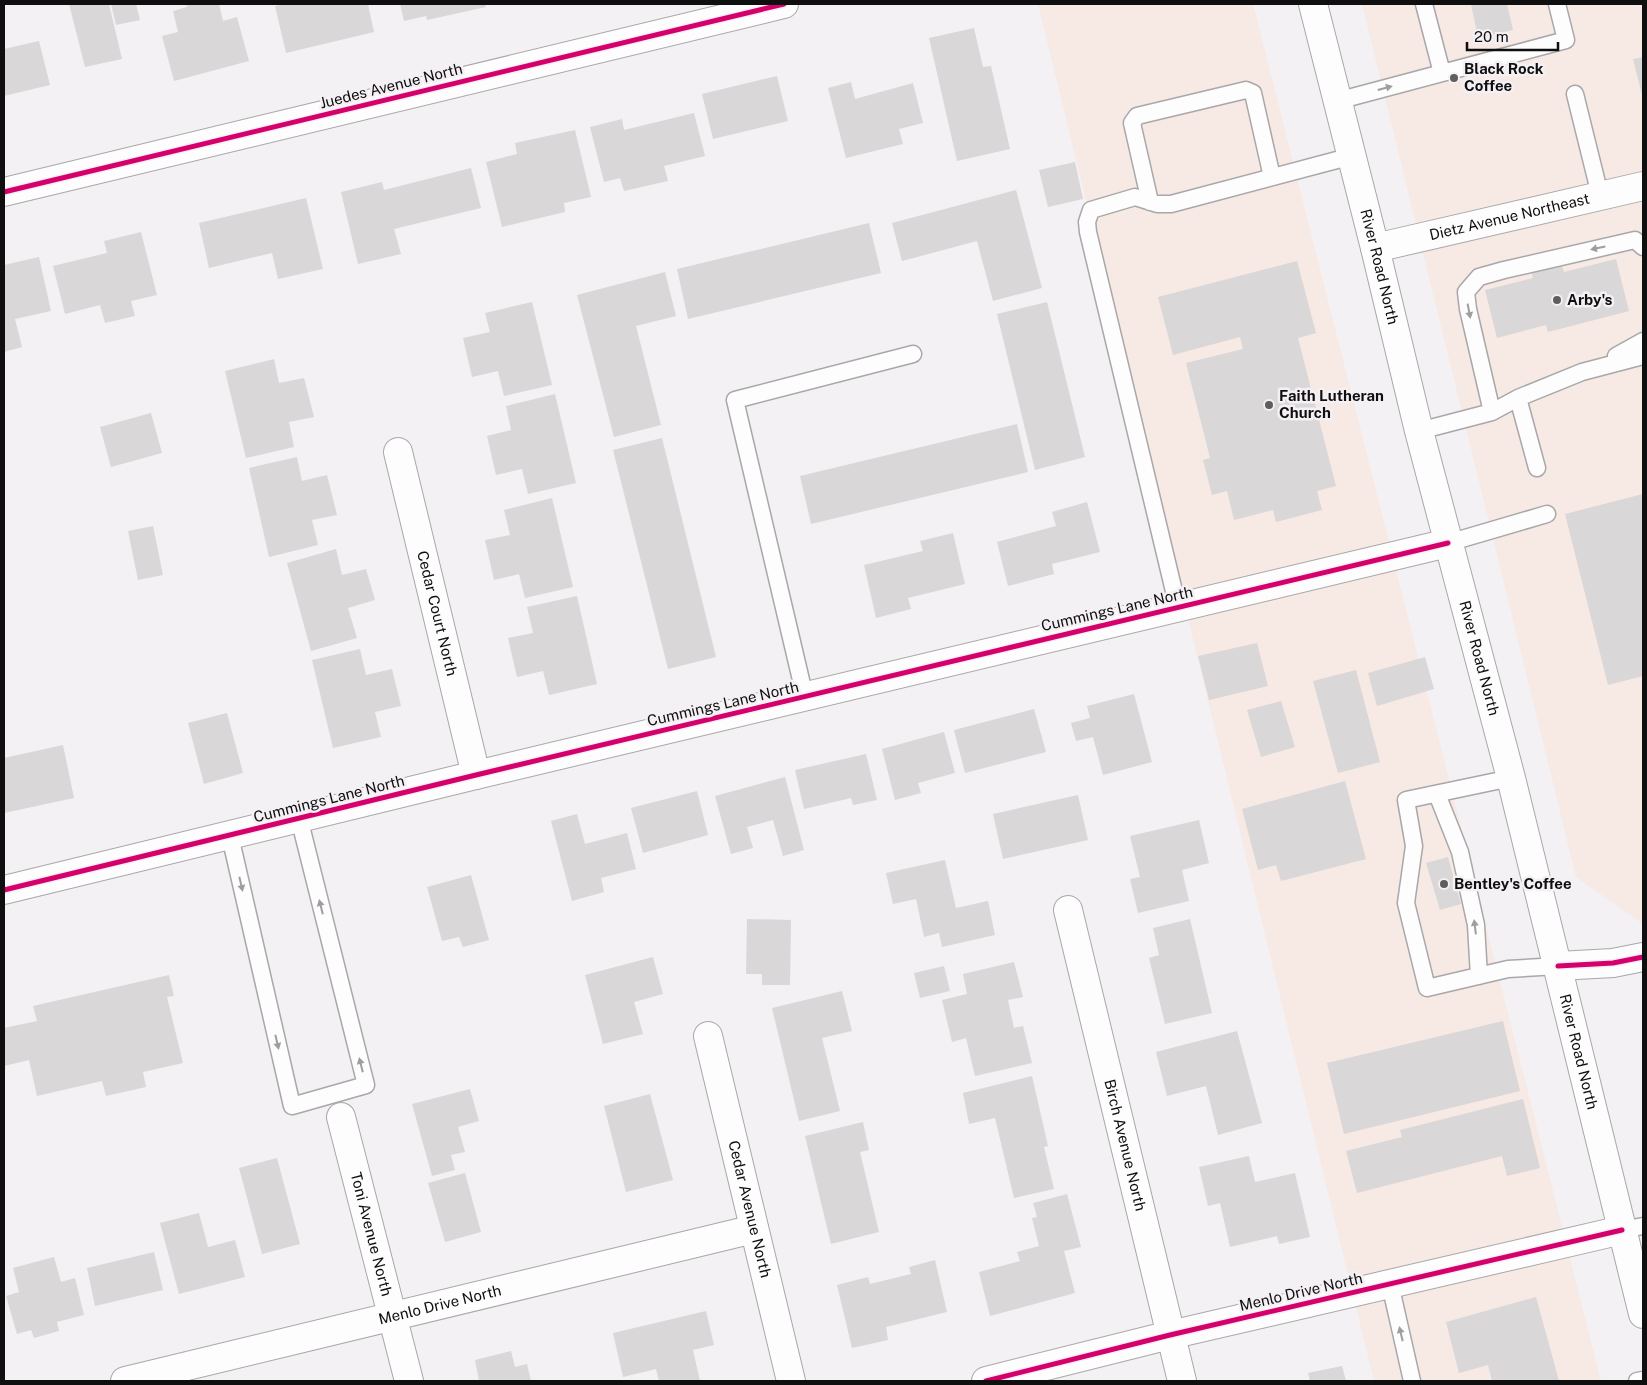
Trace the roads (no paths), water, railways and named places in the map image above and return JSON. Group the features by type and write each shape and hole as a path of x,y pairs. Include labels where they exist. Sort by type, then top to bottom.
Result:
{"street":[{"name":"Juedes Avenue North","path":"4,192 784,4"},
{"name":"River Road North","path":"1313,4 1419,431 1511,778 1558,966 1633,1228 1643,1314"},
{"name":"Dietz Avenue Northeast","path":"1375,248 1643,186"},
{"name":"Cedar Court North","path":"398,452 476,775"},
{"name":"Cummings Lane North","path":"4,890 476,775 1448,543"},
{"name":"Birch Avenue North","path":"1068,910 1182,1381"},
{"path":"1558,966 1613,963 1643,957"},
{"name":"Cedar Avenue North","path":"708,1036 791,1381"},
{"name":"Toni Avenue North","path":"342,1117 409,1381"},
{"name":"Menlo Drive North","path":"986,1381 1633,1228"},
{"name":"Menlo Drive North","path":"125,1381 754,1229"}],"lane":[{"path":"1424,4 1442,73"},
{"path":"1337,101 1566,40 1557,4"},
{"path":"1150,202 1132,123 1137,116 1246,90 1253,93 1272,177"},
{"path":"1575,94 1600,195"},
{"path":"1178,608 1088,232 1087,222 1091,210 1135,197 1150,202 1171,204 1352,156"},
{"path":"1492,412 1468,309 1466,292 1479,277 1635,240 1643,247"},
{"path":"1419,431 1492,412 1518,398 1582,372 1643,341"},
{"path":"805,697 734,400 913,354"},
{"path":"1582,372 1643,356"},
{"path":"1518,398 1537,468"},
{"path":"1448,543 1547,514"},
{"path":"1511,778 1406,800 1414,846 1406,903 1427,988 1508,969 1558,966"},
{"path":"1437,794 1460,852 1476,925 1479,976"},
{"path":"230,836 292,1106 366,1085 299,818"},
{"path":"1390,1284 1412,1381"},
{"path":"1637,1381 1643,1380"}],"place":[{"name":"Black Rock Coffee","path":"1454,78"},
{"name":"Arby's","path":"1557,300"},
{"name":"Faith Lutheran Church","path":"1269,405"},
{"name":"Bentley's Coffee","path":"1444,884"}]}
